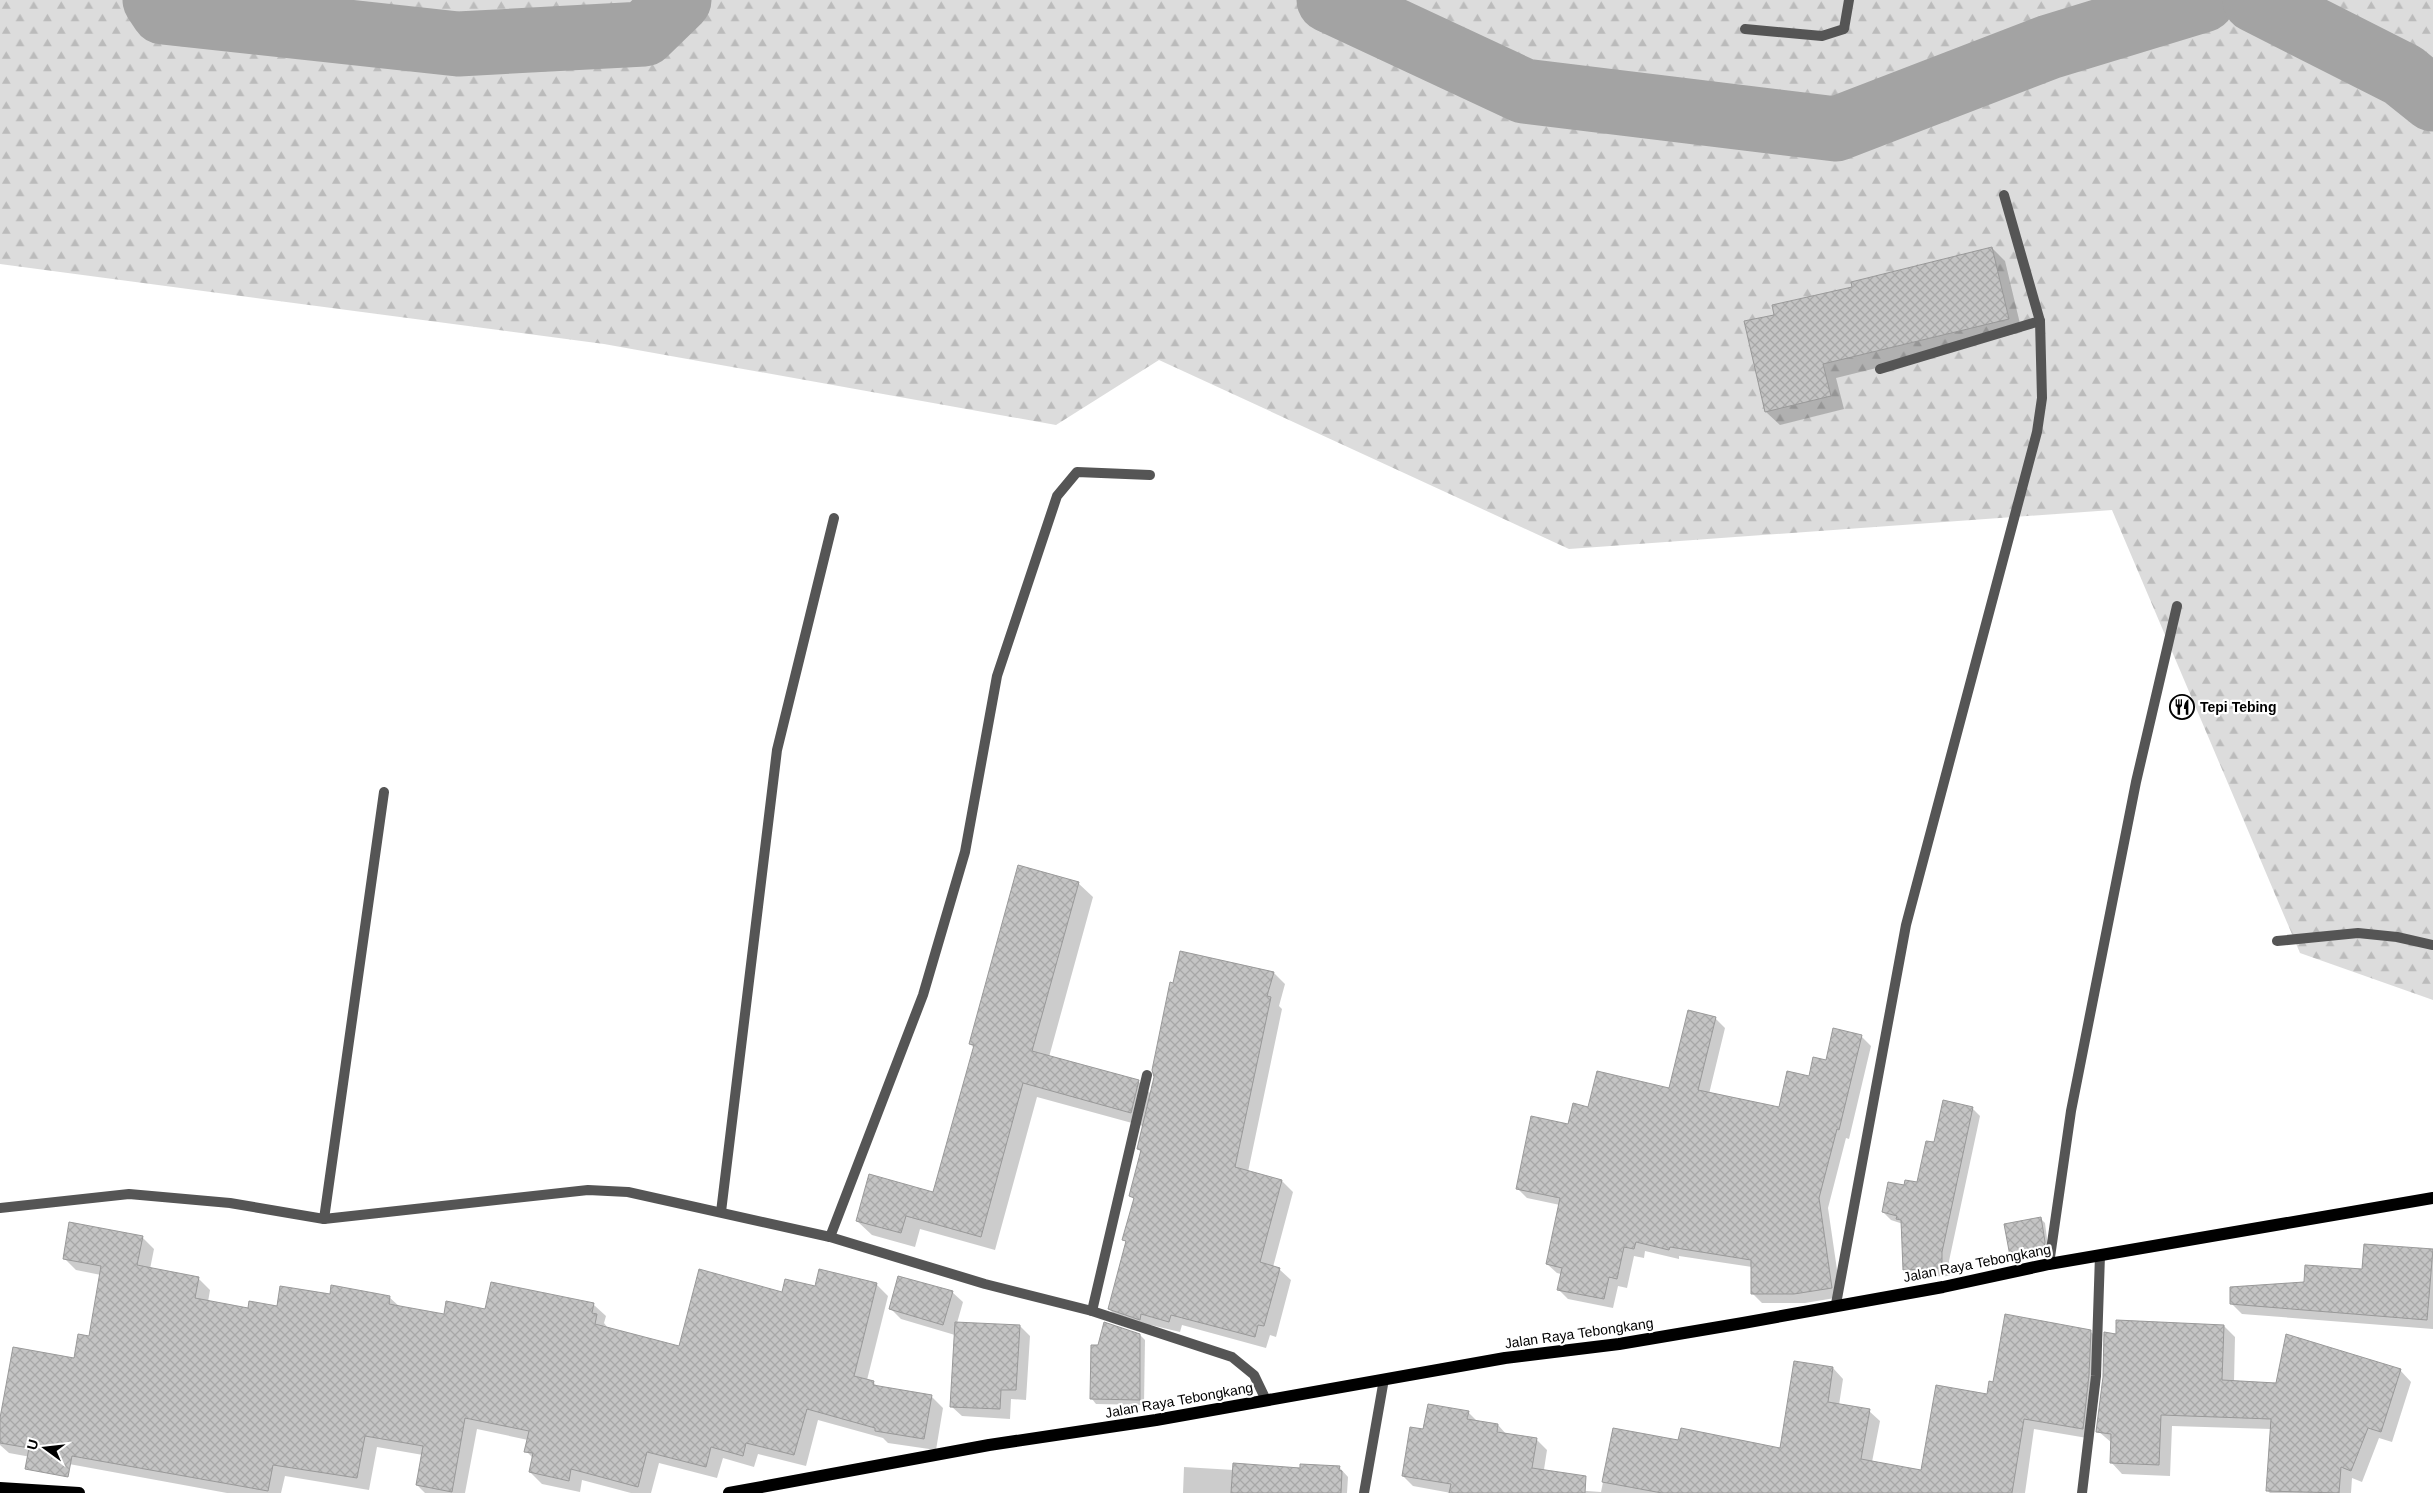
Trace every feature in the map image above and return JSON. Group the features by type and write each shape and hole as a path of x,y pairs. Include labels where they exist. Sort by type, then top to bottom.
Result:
{"main road":[{"name":"Jalan Raya Tebongkang","path":"728,1493 989,1445 1266,1400 1505,1358 1619,1344 1943,1286 2049,1264 2433,1198"},
{"path":"0,1488 79,1493"}],"street":[{"path":"1745,29 1822,36 1844,29 1849,0"},
{"path":"1836,1304 1906,925 2037,432 2042,398 2040,321 2004,196"},
{"path":"1880,369 2040,321"},
{"path":"830,1236 923,995 965,852 997,676 1057,496 1076,472 1150,475"},
{"path":"721,1212 777,750 834,518"},
{"path":"2049,1264 2077,1082 2136,782 2177,606"},
{"path":"324,1219 384,792"},
{"path":"2277,941 2358,933 2398,937 2433,945"},
{"path":"1092,1310 1147,1075"},
{"path":"0,1208 129,1194 230,1204 324,1219 588,1190 609,1190 830,1236 985,1284 1092,1310 1232,1357 1254,1375 1266,1400"},
{"path":"2082,1493 2096,1376 2100,1255"},
{"path":"1364,1493 1384,1379"}],"green space":[{"path":"0,0 2433,0 2433,1000 2300,953 2112,510 1569,549 1159,360 1056,425 604,344 0,264"}],"building":[{"path":"1992,247 2009,319 1823,364 1831,396 1765,412 1744,321 1774,315 1772,305 1852,287 1851,282"},
{"path":"1018,865 1079,882 1032,1051 1139,1080 1131,1113 1023,1083 981,1237 906,1216 901,1233 856,1221 869,1174 933,1192 974,1045 969,1044"},
{"path":"1180,951 1274,972 1267,996 1271,997 1235,1167 1282,1180 1260,1262 1280,1268 1264,1326 1258,1325 1255,1337 1171,1315 1169,1322 1141,1314 1140,1320 1108,1309 1126,1241 1122,1240 1134,1198 1129,1196 1141,1150 1137,1149 1154,1077 1152,1070 1170,982 1173,983"},
{"path":"1688,1010 1716,1017 1698,1090 1779,1107 1787,1071 1809,1076 1813,1057 1826,1060 1833,1028 1862,1035 1839,1130 1837,1129 1819,1198 1832,1288 1794,1294 1751,1294 1751,1260 1670,1247 1669,1250 1636,1242 1634,1249 1624,1247 1617,1279 1609,1277 1604,1299 1557,1290 1562,1268 1546,1264 1560,1198 1516,1189 1531,1116 1568,1124 1573,1103 1588,1107 1597,1071 1669,1088"},
{"path":"1943,1100 1973,1107 1942,1252 1942,1268 1903,1270 1901,1220 1896,1219 1897,1216 1882,1212 1888,1182 1904,1185 1905,1180 1917,1182 1926,1141 1934,1142"},
{"path":"2041,1217 2045,1242 2044,1249 2010,1256 2004,1224"},
{"path":"69,1222 143,1236 137,1265 199,1277 195,1298 248,1308 249,1301 277,1306 280,1286 330,1294 331,1285 390,1296 389,1304 444,1314 446,1301 485,1309 491,1282 594,1303 592,1313 597,1314 595,1324 679,1346 699,1269 782,1292 785,1279 815,1286 819,1269 877,1283 854,1376 874,1381 873,1385 932,1395 924,1439 875,1431 875,1428 807,1409 794,1455 746,1443 743,1456 711,1447 706,1467 647,1452 638,1487 571,1469 569,1481 529,1472 533,1453 524,1452 529,1431 465,1418 452,1492 416,1485 423,1446 365,1436 357,1478 273,1465 268,1491 72,1456 68,1477 25,1469 29,1448 0,1443 0,1418 13,1347 74,1358 78,1334 89,1336 101,1266 63,1259"},
{"path":"2364,1244 2433,1249 2427,1320 2230,1304 2230,1287 2304,1282 2305,1265 2362,1269"},
{"path":"898,1276 953,1291 943,1325 889,1309"},
{"path":"2005,1314 2091,1330 2089,1375 2083,1429 2024,1419 2012,1493 1662,1493 1602,1482 1613,1428 1678,1440 1681,1428 1780,1448 1794,1361 1833,1367 1828,1402 1870,1409 1861,1459 1921,1470 1936,1385 1987,1394 1989,1381 1993,1382"},
{"path":"2116,1320 2224,1325 2222,1380 2276,1383 2286,1334 2401,1369 2381,1432 2368,1428 2351,1471 2341,1467 2339,1493 2266,1491 2271,1419 2161,1415 2159,1465 2110,1463 2111,1434 2096,1432 2103,1377 2104,1332 2116,1334"},
{"path":"955,1322 1020,1325 1016,1390 1001,1390 1000,1409 950,1407"},
{"path":"1104,1322 1140,1334 1140,1400 1090,1399 1091,1345 1098,1345"},
{"path":"1428,1404 1469,1411 1467,1419 1498,1424 1497,1432 1537,1438 1532,1468 1586,1476 1585,1493 1449,1493 1451,1484 1402,1476 1410,1427 1423,1429"},
{"path":"1233,1463 1300,1468 1300,1464 1340,1466 1339,1470 1342,1471 1341,1493 1231,1493"}],"waterway":[{"path":"155,0 163,12 458,44 644,34 679,0"},
{"path":"1329,0 1524,91 1836,129 2049,47 2203,0"},
{"path":"2255,0 2403,75 2433,99"}],"place":[{"name":"Tepi Tebing","path":"2182,707"}]}
